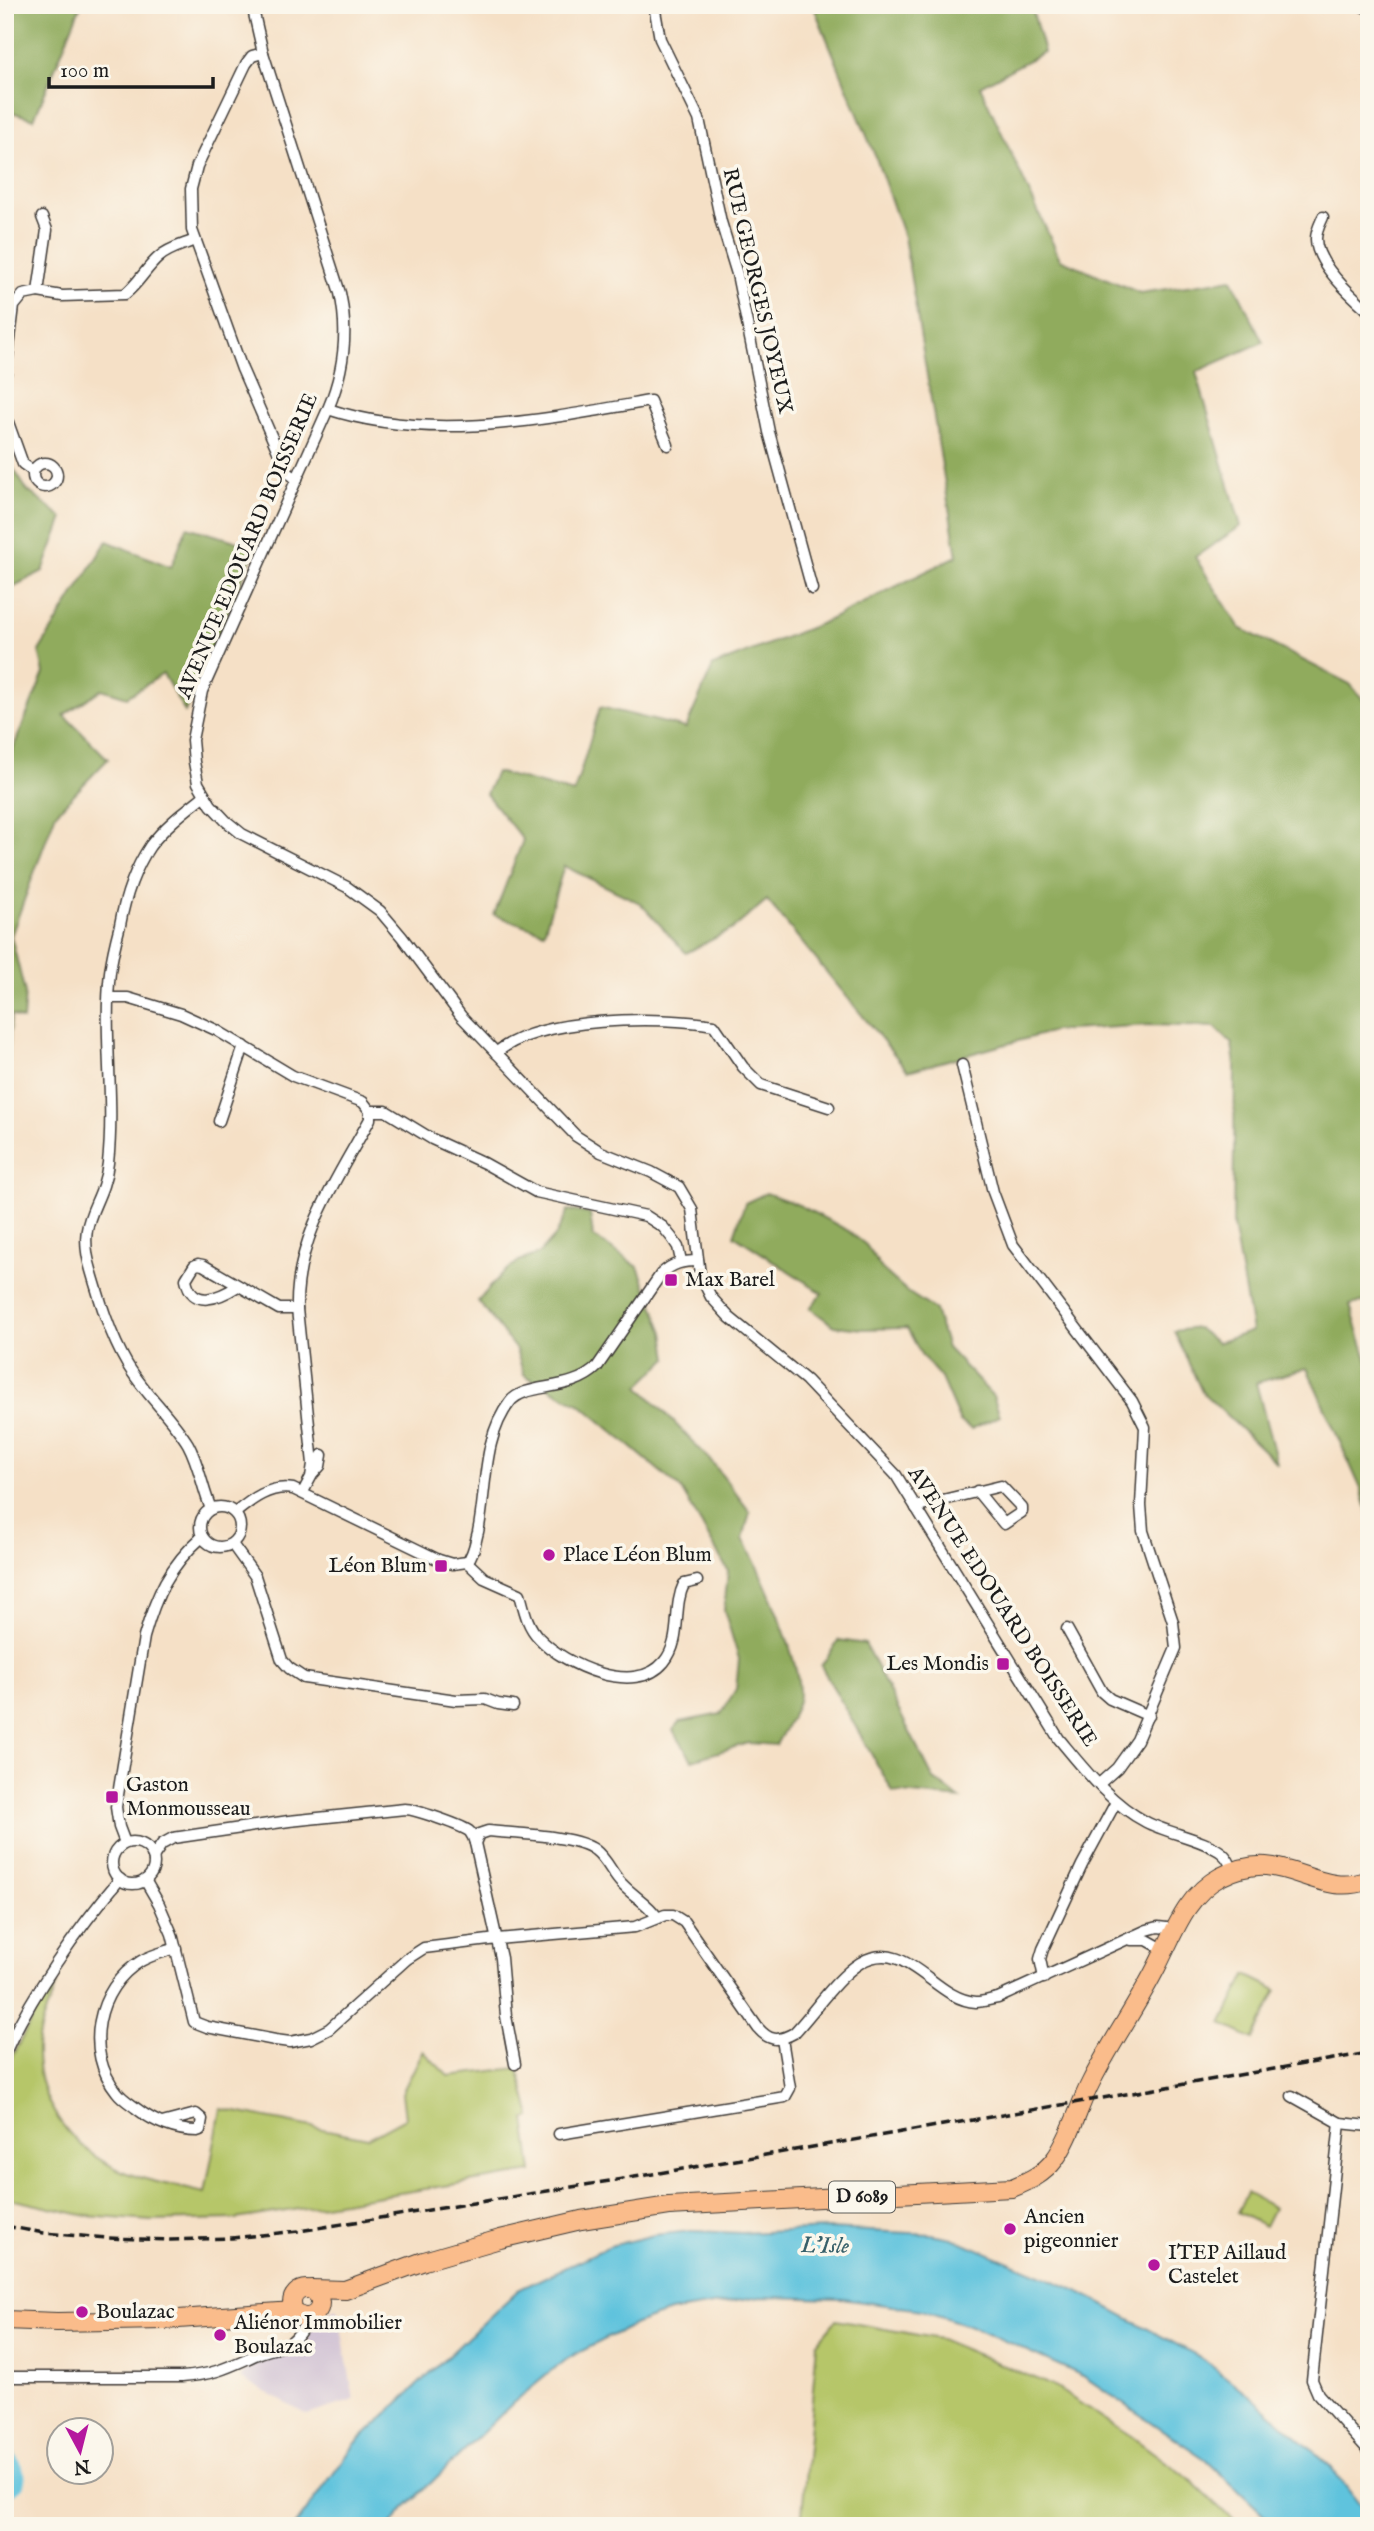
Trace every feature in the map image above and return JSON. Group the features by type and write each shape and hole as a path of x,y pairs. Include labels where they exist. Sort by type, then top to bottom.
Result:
{"main road":[{"name":"D 6089","path":"5,2320 116,2321 303,2309 345,2290 424,2261 500,2239 581,2220 656,2207 709,2202 1012,2188 1043,2172 1055,2159 1090,2083 1151,1979 1175,1929 1198,1894 1219,1878 1233,1872 1267,1866 1331,1884 1356,1884 1369,1880"},
{"name":"D 6089","path":"303,2309 319,2299 311,2290 345,2290"}],"street":[{"name":"AVENUE EDOUARD BOISSERIE","path":"252,5 263,53 322,232 342,305 345,341 343,362 328,409 202,691 192,740 194,762 204,796 226,821 242,834 347,887 380,911 461,1016 576,1136 601,1152 650,1172 679,1188 692,1209 698,1261 705,1287 718,1306 806,1380 896,1475 1059,1739 1116,1802 1144,1822 1222,1853 1233,1872"},
{"name":"RUE GEORGES JOYEUX","path":"654,5 660,38 699,119 722,222 737,274 769,432 812,589"},
{"path":"1362,6 1369,9"},
{"path":"263,53 253,56 246,64 197,166 191,189 195,240 258,407 287,472 297,479"},
{"path":"38,292 47,230 42,216"},
{"path":"1323,217 1316,238 1321,258 1338,280 1369,311"},
{"path":"5,380 14,306 23,295 38,292 62,296 125,294 166,251 195,240"},
{"path":"328,409 379,422 468,425 550,417 650,401 668,445"},
{"path":"5,415 23,464 33,471"},
{"path":"204,796 176,817 139,862 122,914 110,971 108,1164 106,1177 85,1231 87,1253 120,1350 142,1386 187,1443 198,1467 211,1509"},
{"path":"109,998 128,998 181,1014 244,1046 293,1076 363,1102 370,1111 370,1119 318,1213 296,1287 313,1464 310,1478"},
{"path":"496,1053 517,1040 552,1030 638,1019 692,1021 714,1025 743,1067 761,1085 829,1107"},
{"path":"219,1121 244,1046"},
{"path":"962,1065 993,1192 1013,1245 1132,1401 1143,1421 1143,1531 1173,1622 1176,1648 1137,1741 1117,1768 1099,1784"},
{"path":"370,1111 386,1111 432,1139 484,1163 536,1192 646,1216 663,1227 672,1238 678,1247 681,1261"},
{"path":"235,1513 255,1498 274,1489 285,1488 303,1492 439,1560 452,1564 467,1562 473,1554 482,1514 492,1442 507,1407 521,1394 574,1383 592,1373 661,1274 681,1261 698,1261"},
{"path":"239,1286 203,1300 190,1291 186,1279 198,1264 239,1286 279,1309 297,1309"},
{"path":"303,1492 320,1466 322,1455"},
{"path":"916,1508 977,1492"},
{"path":"226,1507 235,1513 241,1529 232,1544 226,1547 212,1546 202,1537 200,1523 211,1509 226,1507"},
{"path":"125,1843 116,1807 144,1637 166,1578 176,1563 202,1537"},
{"path":"232,1544 255,1576 282,1660 304,1678 456,1700 485,1699 513,1706"},
{"path":"467,1562 484,1578 520,1594 530,1627 539,1639 561,1655 598,1673 625,1679 643,1676 665,1661 677,1629 681,1590 684,1584 697,1581"},
{"path":"1067,1629 1102,1692 1110,1699 1149,1716"},
{"path":"1044,1978 1040,1959 1043,1949 1087,1854 1116,1802"},
{"path":"153,1857 145,1846 125,1843 119,1846 113,1857 113,1869 120,1879 132,1884 145,1880 153,1870 153,1857 162,1844 173,1838 289,1821 414,1809 463,1828 473,1835 497,1939 515,2064"},
{"path":"475,1843 479,1834 488,1831 569,1840 588,1846 604,1860 618,1881 649,1905 657,1917"},
{"path":"5,2053 29,2008 60,1961 120,1879"},
{"path":"145,1880 173,1934 194,2022 207,2027 290,2042 312,2038 329,2029 407,1959 424,1948 635,1927 657,1917 673,1916 684,1923 758,2028 770,2039 782,2039 794,2033 851,1970 868,1959 887,1957 905,1961 953,1995 976,2002 998,1998 1158,1927 1175,1929"},
{"path":"1125,1941 1147,1940 1165,1950"},
{"path":"162,2123 153,2120 117,2093 105,2073 97,2035 110,1992 129,1970 142,1960 176,1948"},
{"path":"559,2134 785,2097 790,2088 782,2039"},
{"path":"1292,2096 1340,2123 1369,2126"},
{"path":"1340,2123 1312,2380 1318,2394 1369,2451"},
{"path":"11,2377 131,2378 208,2375 231,2368 263,2351 289,2344 295,2338 303,2309"}],"shaded area":[{"path":"335,2309 338,2310 354,2400 307,2415 240,2378 253,2363 307,2348 309,2330"}],"green space":[{"path":"5,5 81,5 34,119 5,110"},
{"path":"813,5 1031,5 1044,52 980,86 1060,259 1140,293 1232,279 1263,342 1196,372 1241,526 1195,557 1240,628 1350,684 1369,706 1369,1301 1350,1305 1369,1365 1369,1516 1361,1489 1307,1368 1256,1383 1277,1463 1202,1392 1174,1331 1197,1328 1217,1343 1252,1331 1233,1226 1235,1065 1232,1044 1215,1027 1150,1025 1054,1031 908,1071 767,900 733,929 686,953 640,903 564,866 544,932 494,915 523,840 486,794 496,772 574,793 600,707 686,728 713,666 827,621 957,556 904,237 876,158"},
{"path":"5,455 27,490 63,518 43,571 5,591"},
{"path":"187,527 256,547 185,712 163,674 127,697 102,689 64,715 108,759 56,813 11,936 25,993 23,1020 11,1015 5,1113 5,768 44,673 39,651 107,541 171,567"},
{"path":"766,1193 799,1205 847,1230 866,1245 882,1269 909,1293 935,1310 947,1348 993,1396 1000,1416 971,1429 960,1422 941,1378 922,1356 907,1328 863,1329 834,1326 810,1308 822,1293 734,1235 745,1203"},
{"path":"568,1210 590,1214 593,1236 638,1267 664,1332 668,1358 639,1386 712,1462 750,1512 743,1539 780,1620 789,1644 799,1687 796,1707 776,1745 748,1743 692,1760 673,1730 680,1722 721,1714 736,1689 739,1659 724,1610 728,1571 681,1489 581,1405 524,1375 516,1350 478,1301 501,1275 519,1261 539,1254 556,1235"},
{"path":"839,1640 865,1644 933,1778 960,1799 893,1792 821,1666"},
{"path":"1246,1975 1277,1990 1253,2039 1222,2024"},
{"path":"57,1984 44,2017 37,2051 39,2071 51,2107 74,2138 88,2151 132,2175 205,2193 221,2109 368,2138 405,2118 402,2093 423,2051 448,2076 518,2068 531,2117 525,2119 532,2172 236,2219 151,2221 87,2216 5,2198 5,2069 44,1997"},
{"path":"1247,2193 1274,2208 1265,2226 1237,2212"},
{"path":"836,2320 940,2339 1053,2386 1131,2436 1189,2479 1239,2526 801,2526 817,2343"}],"water":[{"name":"L'Isle","path":"828,2229 931,2234 952,2238 1078,2291 1200,2357 1254,2399 1330,2466 1369,2517 1369,2526 1276,2526 1205,2459 1083,2376 971,2326 921,2310 842,2299 761,2297 670,2312 635,2324 566,2359 513,2403 400,2513 391,2526 295,2526 356,2443 518,2290 610,2246 654,2235 692,2231 742,2233"}],"waterway":[{"path":"5,2455 16,2476 15,2482 5,2488"}],"railway":[{"path":"5,2226 44,2233 171,2240 232,2238 299,2231 1369,2053"}],"place":[{"name":"Max Barel","path":"671,1280"},
{"name":"Place Léon Blum","path":"549,1555"},
{"name":"Léon Blum","path":"441,1566"},
{"name":"Les Mondis","path":"1003,1664"},
{"name":"Gaston Monmousseau","path":"112,1797"},
{"name":"Ancien pigeonnier","path":"1010,2229"},
{"name":"ITEP Aillaud Castelet","path":"1154,2265"},
{"name":"Boulazac","path":"82,2312"},
{"name":"Aliénor Immobilier Boulazac","path":"220,2335"}]}
